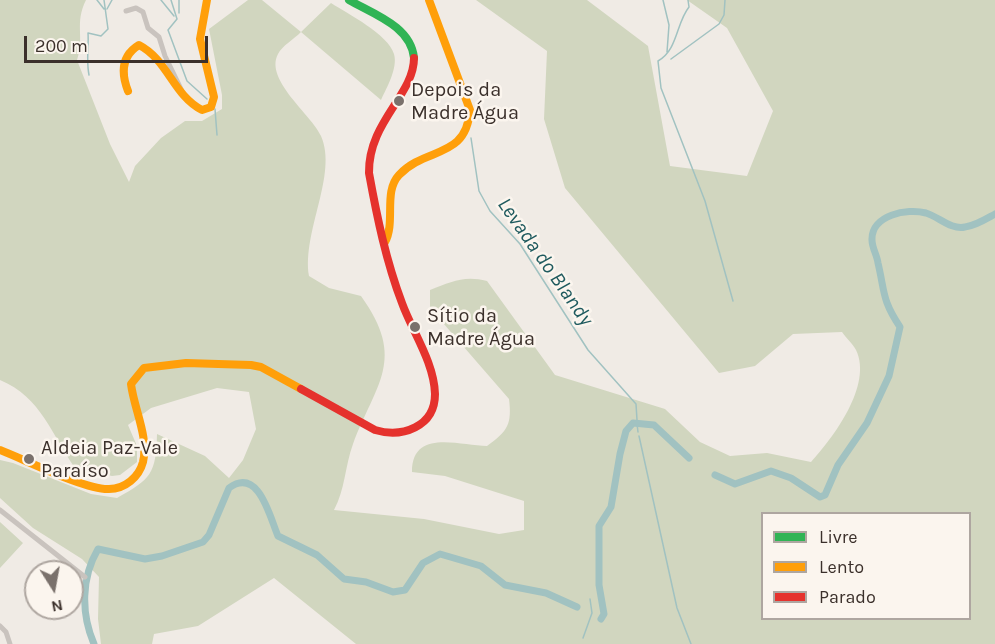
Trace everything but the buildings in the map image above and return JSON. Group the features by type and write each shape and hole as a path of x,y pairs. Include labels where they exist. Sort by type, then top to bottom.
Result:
{"main road":[{"path":"128,91 123,80 123,62 133,48 139,45 156,56 190,103 202,110 209,109 214,103 200,39 201,20 207,0"},
{"path":"0,450 97,488 110,489 124,486 140,471 144,455 131,384 141,370 158,365 251,364 278,375 375,430 396,434 416,428 430,411 434,389 399,295 368,172 368,156 373,137 411,72 414,56 409,39 349,0"},
{"path":"385,242 391,223 393,182 403,171 458,143 471,126 470,110 429,0"}],"street":[{"path":"126,11 136,8 143,12 148,28 159,37 165,56 183,93"},
{"path":"0,510 86,576"},
{"path":"0,626 6,632 10,644"}],"green space":[{"path":"0,0 86,0 82,8 77,60 110,144 129,182 135,166 161,138 185,121 202,121 222,109 222,95 209,29 248,0 262,0 301,32 280,51 275,64 283,86 316,128 325,151 323,186 310,241 309,276 329,288 361,296 375,318 385,355 378,387 353,444 334,510 424,519 499,534 524,530 524,501 445,476 412,472 414,458 420,449 429,444 439,443 487,446 504,431 510,415 509,399 430,308 430,290 464,279 487,281 555,375 665,409 700,442 730,456 767,453 811,462 830,439 848,410 859,379 860,364 856,350 842,332 793,334 755,366 719,373 565,188 544,119 547,51 476,0 587,0 648,46 670,166 747,176 773,111 727,28 687,0 995,0 995,644 356,644 274,578 198,626 154,634 152,644 101,644 98,619 99,577 84,560 33,528 0,498 0,460 91,494 117,498 137,486 149,474 155,458 157,434 205,456 229,478 243,460 256,429 249,392 217,388 151,408 128,425 137,446 137,462 120,475 112,476 75,468 44,418 26,396 0,380"},
{"path":"331,3 376,32 394,54 391,77 381,100 301,32"},
{"path":"0,522 23,543 0,568"}],"waterway":[{"path":"97,0 104,9"},
{"path":"89,75 88,33 101,36 108,29 104,0"},
{"path":"107,9 112,0"},
{"path":"161,0 174,16"},
{"path":"171,0 177,19 168,30 187,81 207,99"},
{"path":"179,0 179,13"},
{"path":"663,0 669,25 667,52"},
{"path":"688,0 689,7 673,43 665,56 658,61 661,88 705,201 733,301"},
{"path":"671,59 719,24 724,15 725,0"},
{"path":"215,109 217,135"},
{"name":"Levada do Blandy","path":"471,138 479,191 490,211 520,244 588,350 636,404 637,420"},
{"path":"715,475 735,484 771,471 791,478 820,497 825,495 838,465 867,423 889,376 900,327 887,303 883,289 873,246 873,231 884,219 900,213 926,213 955,227 977,224 995,214"},
{"path":"601,619 604,614 599,585 599,526 611,507 626,431 633,423 654,425 689,458"},
{"name":"Levada do Blandy","path":"637,424 638,432"},
{"name":"Levada do Blandy","path":"639,436 677,608 691,644"},
{"path":"94,644 87,621 85,596 88,572 98,549 145,559 162,556 203,542 209,535 229,488 239,483 248,484 262,497 278,536 317,555 344,579 366,582 393,592 405,590 423,563 440,554 481,566 505,585 546,593 577,607"},
{"path":"583,638 592,613 590,599"}],"traffic: fast":[{"path":"349,0 398,29 406,37 414,58"}],"traffic: slow":[{"path":"128,91 124,78 124,65 129,54 139,45 157,59 192,104 202,110 211,107 214,97 200,39 207,0"},
{"path":"385,242 390,225 390,198 394,182 410,166 453,145 467,126 470,110 429,0"},
{"path":"0,450 86,485 109,489 120,487 131,481 143,462 143,433 131,384 144,368 186,363 251,365 261,367 301,389"}],"traffic: jam":[{"path":"301,389 375,430 385,432 406,431 415,427 423,422 434,405 434,382 431,370 396,287 369,173 376,139 407,84 414,58"}],"place":[{"name":"Depois da Madre Água","path":"399,101"},
{"name":"Sítio da Madre Água","path":"415,327"},
{"name":"Aldeia Paz-Vale Paraíso","path":"29,459"}]}
